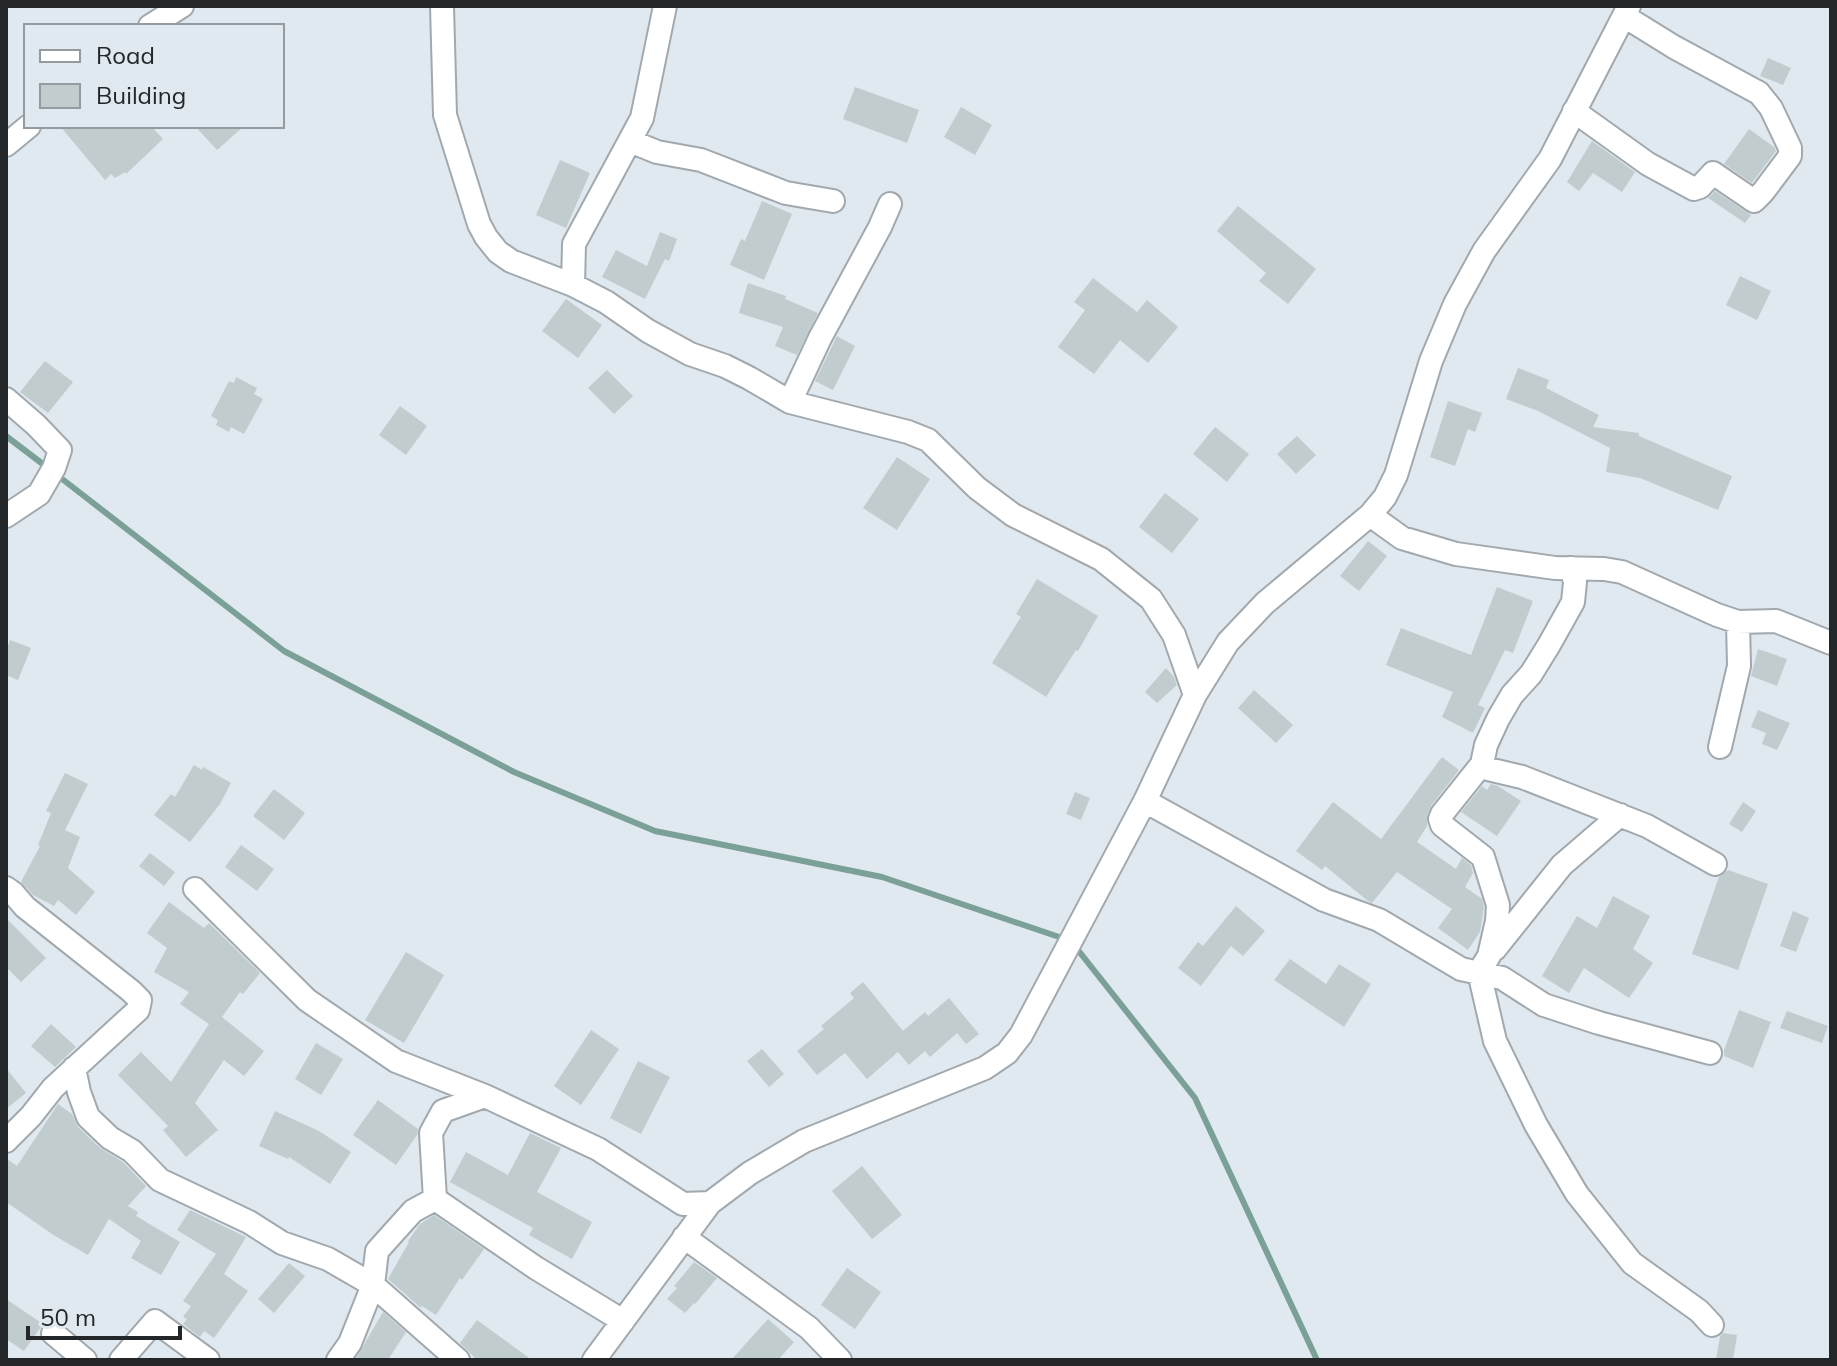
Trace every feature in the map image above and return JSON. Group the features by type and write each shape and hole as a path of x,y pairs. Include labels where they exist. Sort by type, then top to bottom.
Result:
{"street":[{"path":"153,24 182,6"},
{"path":"442,6 445,115 479,224 498,252 511,261 573,285 690,354 725,366 790,402 908,432 928,440 977,488 1013,515 1101,559 1151,599 1174,635 1195,695"},
{"path":"573,285 574,244 642,118 665,6"},
{"path":"594,1360 710,1203 750,1173 804,1141 985,1068 1007,1053 1021,1035 1145,801 1195,695 1228,642 1265,603 1370,515 1385,497 1396,475 1431,361 1455,304 1484,251 1550,159 1574,111 1626,11 1674,47 1759,93 1771,108 1790,148 1790,156 1754,201 1713,173 1694,189 1648,164 1574,111"},
{"path":"6,145 27,128"},
{"path":"630,141 657,152 701,160 786,193 833,201"},
{"path":"790,402 890,204"},
{"path":"6,399 60,450 39,494 6,516"},
{"path":"1370,515 1402,538 1456,554 1555,568 1622,572 1717,615 1738,622 1776,621 1831,643"},
{"path":"1571,568 1575,591 1573,602 1531,674 1512,695 1498,719 1486,745 1482,764 1440,819 1442,825 1483,857 1498,905 1497,921 1484,964 1495,1041 1536,1125 1577,1194 1632,1263 1699,1311 1712,1325"},
{"path":"1720,747 1739,666 1738,622"},
{"path":"1482,764 1488,769 1522,777 1647,826 1715,864"},
{"path":"1145,801 1313,894 1379,920 1461,969 1484,964 1562,865 1620,815"},
{"path":"6,888 140,1000 138,1010 53,1088 6,1141"},
{"path":"195,889 307,1000 396,1061 485,1096 598,1149 683,1204 710,1203"},
{"path":"1484,964 1544,1005 1710,1053"},
{"path":"74,1068 88,1117 110,1138 132,1151 160,1180 249,1222 282,1243 328,1259 373,1285 458,1360"},
{"path":"435,1199 431,1133 443,1111 485,1096"},
{"path":"338,1360 350,1343 373,1285 377,1251 413,1211 435,1199"},
{"path":"435,1199 536,1268 623,1321"},
{"path":"684,1237 809,1328 840,1360"},
{"path":"121,1360 155,1321 208,1360"},
{"path":"53,1333 85,1360"}],"building":[{"path":"1768,58 1791,68 1783,85 1760,76"},
{"path":"855,87 919,110 907,143 843,119"},
{"path":"961,107 992,125 975,155 944,137"},
{"path":"62,128 153,128 163,139 126,174 115,178 111,174 105,180"},
{"path":"197,128 242,128 217,150"},
{"path":"1749,129 1776,151 1752,183 1724,164"},
{"path":"1592,141 1635,172 1622,192 1593,173 1579,191 1567,182"},
{"path":"560,160 590,173 566,228 536,215"},
{"path":"1715,191 1751,215 1745,223 1708,198"},
{"path":"762,201 792,214 764,280 730,265 741,239 745,241"},
{"path":"1238,206 1316,269 1288,304 1259,281 1266,273 1217,231"},
{"path":"660,232 677,239 669,261 665,259 645,299 602,277 616,250 647,266"},
{"path":"1740,276 1771,291 1757,320 1726,305"},
{"path":"1093,278 1137,312 1147,300 1178,327 1148,363 1120,340 1094,374 1058,347 1085,310 1074,302"},
{"path":"748,283 786,296 785,299 818,313 797,355 775,346 783,327 739,313"},
{"path":"566,299 602,325 578,358 542,331"},
{"path":"837,336 855,346 833,390 815,381"},
{"path":"45,361 73,382 48,413 20,392"},
{"path":"1518,368 1549,380 1546,388 1599,415 1593,427 1639,433 1639,436 1732,476 1718,510 1640,478 1606,472 1610,448 1538,411 1506,399"},
{"path":"607,370 633,396 614,414 588,388"},
{"path":"236,377 257,388 254,394 263,399 244,434 231,427 229,432 216,425 218,420 211,416 229,381 234,383"},
{"path":"1448,401 1482,413 1475,432 1468,429 1455,466 1430,457"},
{"path":"400,406 427,426 406,455 379,435"},
{"path":"1215,427 1249,454 1227,482 1193,454"},
{"path":"1297,436 1316,455 1296,474 1277,454"},
{"path":"897,457 930,479 897,530 863,508"},
{"path":"1165,493 1199,519 1172,553 1139,527"},
{"path":"1368,541 1387,556 1359,591 1340,576"},
{"path":"1037,579 1098,616 1046,697 992,663 1021,617 1016,614"},
{"path":"1497,587 1533,601 1513,653 1505,650 1478,705 1485,708 1473,733 1442,717 1453,692 1386,665 1401,628 1471,655"},
{"path":"10,640 31,648 18,680 6,675 6,651"},
{"path":"1758,649 1787,659 1777,686 1751,676"},
{"path":"1166,668 1177,685 1157,703 1145,692"},
{"path":"1254,690 1293,725 1276,743 1238,708"},
{"path":"1758,710 1790,723 1777,750 1762,744 1766,733 1751,727"},
{"path":"1442,757 1459,770 1431,806 1427,826 1417,842 1456,869 1462,858 1471,865 1473,873 1465,887 1482,899 1484,907 1480,932 1468,950 1438,928 1452,909 1397,872 1372,903 1325,866 1322,870 1296,851 1333,802 1381,839"},
{"path":"194,765 231,783 220,804 190,842 154,815 171,794 175,797"},
{"path":"65,773 88,784 65,830 80,837 68,868 95,892 76,915 58,900 54,906 33,895 21,882 40,846 51,813 46,811"},
{"path":"1491,784 1521,801 1497,836 1461,812 1482,786 1487,790"},
{"path":"274,789 305,813 284,840 253,816"},
{"path":"1075,792 1090,798 1081,820 1066,814"},
{"path":"1743,802 1756,811 1742,832 1729,824"},
{"path":"241,845 274,869 257,891 225,867"},
{"path":"150,853 175,872 164,886 139,866"},
{"path":"1728,870 1768,884 1738,970 1692,954 1719,877"},
{"path":"1613,896 1650,916 1633,949 1653,963 1629,998 1584,968 1569,993 1542,976 1577,916 1597,928"},
{"path":"169,902 204,928 209,923 260,973 243,994 240,992 222,1017 264,1051 244,1076 224,1060 195,1103 218,1130 186,1157 163,1130 168,1126 118,1075 141,1052 171,1082 209,1024 180,1004 189,992 154,972 167,948 147,933"},
{"path":"1236,906 1265,931 1243,956 1231,946 1201,986 1178,968 1198,942 1203,946"},
{"path":"1793,911 1809,918 1796,952 1780,946"},
{"path":"6,918 46,958 21,982 6,967"},
{"path":"406,952 444,975 404,1043 365,1020"},
{"path":"1290,959 1326,984 1339,964 1371,984 1344,1027 1274,980"},
{"path":"863,982 903,1031 925,1012 928,1016 949,998 979,1034 966,1044 957,1033 930,1057 925,1051 909,1065 898,1052 867,1079 845,1053 817,1075 797,1051 854,998 850,993"},
{"path":"1739,1010 1771,1022 1753,1068 1724,1056"},
{"path":"1787,1011 1828,1026 1822,1043 1780,1028"},
{"path":"51,1024 76,1047 55,1067 31,1046"},
{"path":"591,1030 619,1049 581,1105 554,1086"},
{"path":"316,1043 343,1059 321,1095 295,1079"},
{"path":"762,1049 784,1074 769,1087 747,1061"},
{"path":"638,1061 670,1077 641,1134 610,1118"},
{"path":"6,1068 26,1093 6,1109"},
{"path":"378,1100 418,1129 396,1165 353,1135"},
{"path":"58,1104 72,1114 78,1127 100,1148 123,1162 146,1186 128,1206 138,1212 136,1216 180,1242 161,1275 131,1258 141,1241 109,1219 88,1255 6,1202 6,1158 17,1166"},
{"path":"275,1111 319,1131 351,1152 330,1184 289,1157 259,1146"},
{"path":"530,1133 561,1148 537,1192 592,1222 572,1259 529,1235 533,1228 450,1182 466,1152 508,1175"},
{"path":"862,1166 902,1215 872,1239 832,1191"},
{"path":"190,1210 246,1237 224,1274 248,1291 214,1338 204,1331 200,1337 183,1324 187,1319 183,1317 191,1306 183,1301 216,1254 177,1230"},
{"path":"434,1215 484,1249 436,1315 421,1308 388,1279 420,1224"},
{"path":"694,1262 717,1278 685,1313 667,1299"},
{"path":"289,1263 305,1276 274,1313 258,1299"},
{"path":"847,1268 881,1292 855,1329 821,1305"},
{"path":"6,1299 43,1324 24,1351 6,1339"},
{"path":"383,1312 406,1332 388,1360 355,1360"},
{"path":"768,1319 794,1342 778,1360 731,1360"},
{"path":"477,1320 532,1360 477,1360 460,1343"},
{"path":"1723,1333 1737,1335 1733,1360 1716,1360"}],"waterway":[{"path":"6,436 48,468"},
{"path":"57,475 284,651 514,772 655,831 882,877 1065,939"},
{"path":"1074,945 1195,1098 1317,1360"}]}
